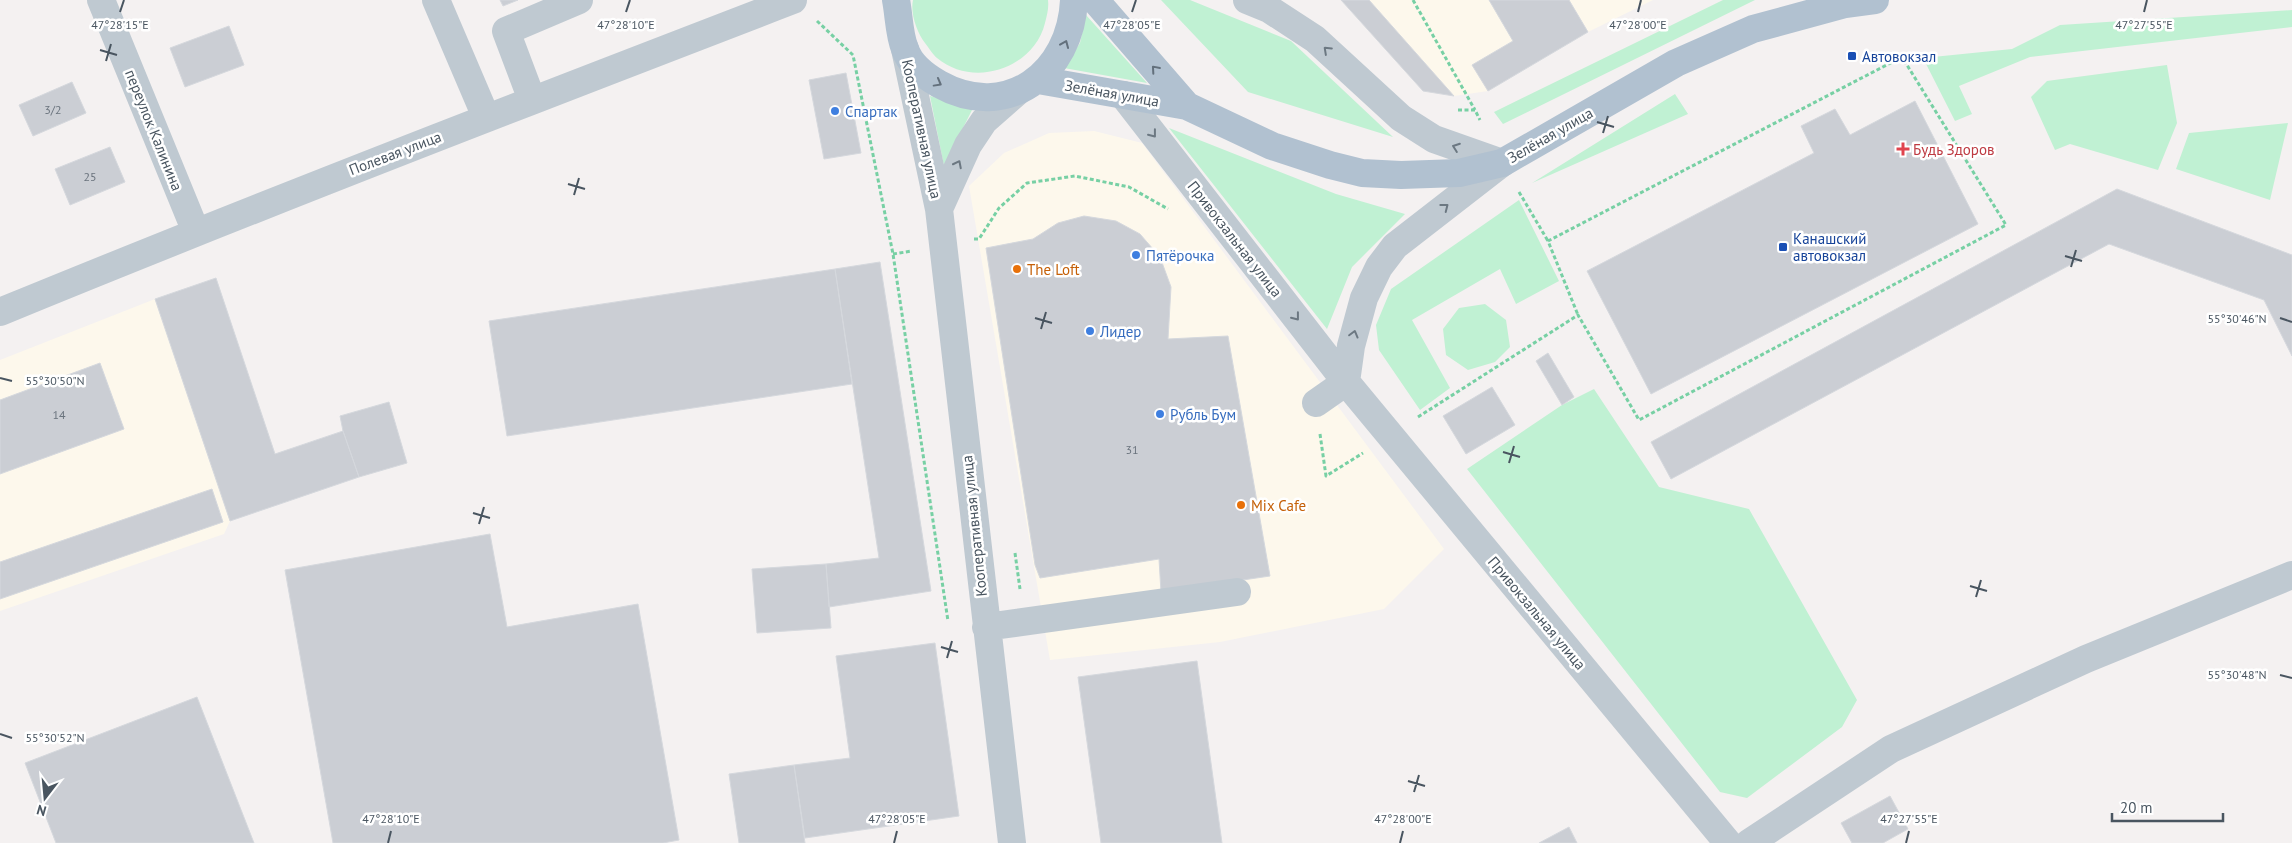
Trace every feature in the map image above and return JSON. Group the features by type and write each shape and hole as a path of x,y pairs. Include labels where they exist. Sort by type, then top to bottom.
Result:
{"main road":[{"path":"896,0 905,49 914,64 927,77 948,89 972,95 994,97 1027,86 1052,66 1064,47 1071,26 1074,0"},
{"name":"Зелёная улица","path":"1095,0 1187,106"},
{"name":"Зелёная улица","path":"1027,86 1123,95 1187,106 1272,146 1330,165 1362,172 1401,175 1459,173 1502,163 1676,63 1752,29 1845,4 1875,0"}],"street":[{"name":"переулок Калинина","path":"101,0 196,232"},
{"path":"436,0 486,117"},
{"path":"532,100 506,31 579,0"},
{"path":"1248,0 1269,8 1315,38 1401,118 1434,139 1502,163"},
{"name":"Полевая улица","path":"0,312 486,117 802,8"},
{"name":"Кооперативная улица","path":"905,49 939,209 1012,843"},
{"name":"Кооперативная улица","path":"939,209 968,145 984,122 1027,86"},
{"name":"Привокзальная улица","path":"1123,95 1346,382 1728,843"},
{"path":"1316,403 1346,382 1351,346 1364,298 1379,267 1395,246 1502,163"},
{"path":"1749,843 1891,749 2086,659 2292,575"},
{"path":"986,627 1237,592"}],"path":[{"path":"1413,0 1475,110"},
{"path":"802,8 853,56 893,254 948,621"},
{"path":"1902,57 2006,224 1639,420 1578,315 1548,241 1902,57"},
{"path":"893,254 978,238 999,208 1027,183 1075,176 1129,187 1171,211"},
{"path":"1316,403 1326,476 1578,315"}],"shaded area":[{"path":"1341,0 1653,0 1588,32 1488,91 1454,96 1423,91"},
{"path":"1094,131 1142,143 1444,549 1384,609 1220,642 1050,660 969,186 1004,153 1049,133"},
{"path":"155,299 230,521 224,534 0,611 0,360"}],"green space":[{"path":"913,0 1048,0 1048,12 1039,39 1029,52 1016,62 1001,69 985,72 968,72 952,67 932,53 922,39 913,17"},
{"path":"1161,0 1190,0 1291,41 1393,137 1248,92"},
{"path":"1723,0 1755,0 1503,124 1494,112"},
{"path":"2292,10 2292,27 2030,57 1959,86 1972,114 1955,121 1923,58 2012,49 2060,25"},
{"path":"1086,15 1147,83 1064,68 1080,43"},
{"path":"2167,65 2177,123 2158,170 2070,144 2055,150 2031,97 2047,81"},
{"path":"1675,94 1688,114 1532,183"},
{"path":"930,96 973,108 944,166"},
{"path":"2288,123 2270,200 2176,169 2189,133"},
{"path":"1169,128 1336,194 1405,214 1352,267 1327,329"},
{"path":"1519,200 1559,281 1516,304 1500,269 1412,320 1450,388 1420,410 1379,350 1376,325 1391,289"},
{"path":"1485,304 1506,320 1510,347 1495,362 1468,370 1446,355 1443,329 1459,308"},
{"path":"1594,389 1659,487 1749,509 1857,700 1842,727 1747,798 1720,792 1467,469 1562,405"}],"building":[{"path":"500,0 518,0 503,6"},
{"path":"1341,0 1369,0 1454,96 1423,91"},
{"path":"1489,0 1569,0 1588,32 1488,91 1472,65 1513,41"},
{"path":"229,26 244,65 185,87 170,48"},
{"path":"846,73 861,153 824,159 809,80"},
{"path":"72,82 86,113 33,136 19,105"},
{"name":"Канашский автовокзал","path":"1915,101 1978,224 1651,394 1587,271 1814,153 1801,126 1835,109 1850,135"},
{"path":"110,147 125,182 70,205 55,169"},
{"path":"2117,189 2292,255 2292,356 2264,300 2109,244 1671,479 1651,442"},
{"path":"1084,216 1116,221 1140,234 1160,257 1171,287 1168,339 1228,336 1270,576 1161,592 1159,559 1040,578 1035,565 986,248 1033,239 1058,223"},
{"path":"880,262 931,591 829,607 826,564 879,558 835,269"},
{"path":"835,269 852,384 507,436 489,321"},
{"path":"216,278 275,454 343,431 359,477 230,521 155,299"},
{"path":"1548,353 1574,397 1562,405 1536,361"},
{"path":"100,363 124,429 0,474 0,400"},
{"path":"1492,387 1515,425 1466,454 1443,416"},
{"path":"389,402 407,463 359,477 343,431 340,416"},
{"path":"212,489 223,522 0,599 0,562"},
{"path":"490,534 507,627 638,604 679,840 663,843 333,843 285,570"},
{"path":"826,564 831,628 757,633 752,569"},
{"path":"935,643 959,816 805,838 794,765 850,758 836,656"},
{"path":"1197,661 1222,843 1101,843 1078,677"},
{"path":"197,697 254,843 56,843 25,763"},
{"path":"794,765 805,843 739,843 729,774"},
{"path":"1890,796 1908,829 1883,843 1852,843 1841,823"},
{"path":"1569,827 1577,843 1539,843"}],"place":[{"name":"Автовокзал","path":"1852,56"},
{"name":"Спартак","path":"835,111"},
{"name":"Будь Здоров","path":"1903,149"},
{"name":"Канашский автовокзал","path":"1783,247"},
{"name":"Пятёрочка","path":"1136,255"},
{"name":"The Loft","path":"1017,269"},
{"name":"Лидер","path":"1090,331"},
{"name":"Рубль Бум","path":"1160,414"},
{"name":"Mix Cafe","path":"1241,505"}]}
